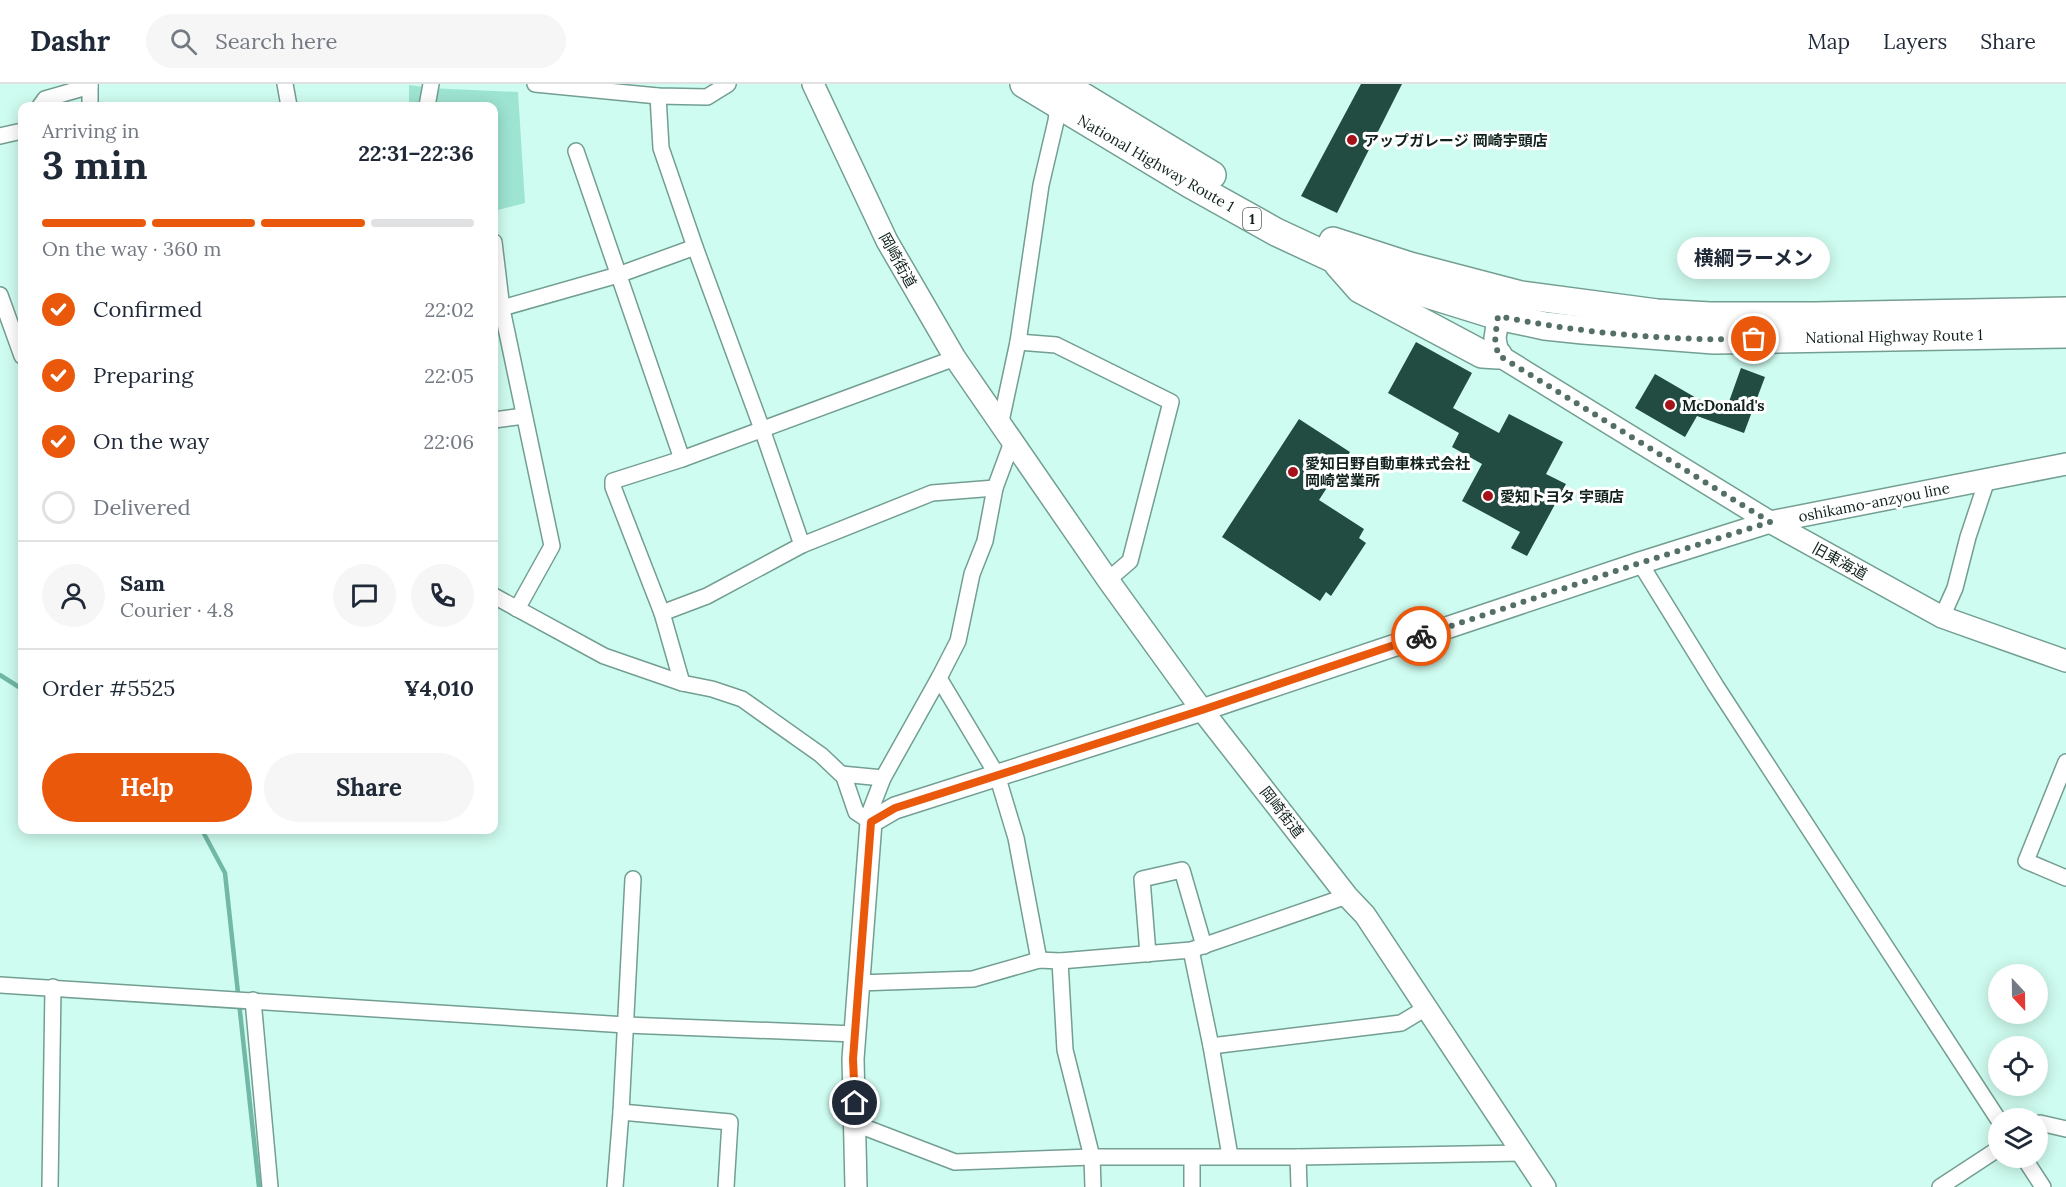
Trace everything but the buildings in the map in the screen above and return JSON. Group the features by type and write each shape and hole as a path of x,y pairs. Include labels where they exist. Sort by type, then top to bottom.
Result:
{"highway":[{"name":"National Highway Route 1","path":"1024,84 1060,94 1333,241 1410,266 1501,303 1545,326 1714,340 2066,334"},
{"name":"National Highway Route 1","path":"1060,94 1219,200 1276,232 1334,260 1408,288 1501,303 1521,295 1657,313 1710,316 2066,311"},
{"path":"1334,260 1360,289 1482,354 1498,355"}],"street":[{"path":"285,84 288,102"},
{"path":"428,102 431,84"},
{"path":"536,84 707,97 728,84"},
{"name":"岡崎街道","path":"813,84 887,241 954,358 1108,580 1202,710 1347,896 1365,915 1545,1187"},
{"path":"43,102 45,99 90,85 90,102"},
{"path":"649,91 661,148 802,545"},
{"path":"856,1187 853,1059 871,809 883,778 958,641 972,574 984,541 1006,434 1041,185 1060,94"},
{"path":"0,136 18,132"},
{"path":"576,151 682,459"},
{"path":"517,609 552,546 498,310 618,275 695,247"},
{"path":"0,295 18,345"},
{"path":"1498,355 1495,338 1501,303"},
{"path":"1018,342 1056,345 1171,402 1131,561 1108,580"},
{"name":"旧東海道","path":"1498,355 1770,522 1942,617 2066,661"},
{"path":"682,683 662,613 613,487 614,481 682,459 954,358"},
{"path":"498,419 524,416"},
{"name":"oshikamo-anzyou line","path":"871,822 895,808 1202,710 1640,563 1770,522 2066,464"},
{"path":"1942,617 1955,588 1968,537 1988,480"},
{"path":"662,613 707,596 802,545 932,493 995,488"},
{"path":"1640,563 1716,686 1991,1108"},
{"path":"498,598 604,656 682,683 712,689 742,699 821,755 843,774 856,812 871,822"},
{"path":"939,678 997,775 1016,838 1038,960"},
{"path":"2066,762 2026,861 2066,878"},
{"path":"843,774 883,778"},
{"path":"1148,954 1142,879 1182,870 1198,948 1211,1046 1230,1156"},
{"path":"615,1187 633,879"},
{"path":"858,983 973,979 1038,960 1060,961 1198,948 1347,896"},
{"path":"1060,961 1065,1050 1092,1156 1093,1187"},
{"path":"0,985 626,1025 855,1034"},
{"path":"50,1187 53,987"},
{"path":"246,1000 270,1187"},
{"path":"1211,1046 1401,1023 1426,1008"},
{"path":"621,1112 730,1122 726,1187"},
{"path":"856,1124 955,1162 1092,1156 1192,1158 1522,1153"},
{"path":"2048,1125 2066,1129"},
{"path":"1940,1187 1988,1156"},
{"path":"1298,1157 1299,1187"},
{"path":"1192,1158 1192,1187"},
{"path":"2031,1168 2043,1187"}],"green space":[{"path":"409,85 518,92 525,203 498,210 498,102 409,102"}],"waterway":[{"path":"0,675 18,686"},
{"path":"204,834 225,873 259,1187"}],"way so far":[{"path":"1421,636 1770,522 1498,355 1495,338 1498,316 1545,326 1583,330 1714,340 1754,339"}],"place":[{"name":"アップガレージ 岡崎宇頭店","path":"1352,140"},
{"name":"横綱ラーメン","path":"1754,339"},
{"name":"McDonald's","path":"1670,405"},
{"name":"愛知日野自動車株式会社 岡崎営業所","path":"1293,472"},
{"name":"愛知トヨタ 宇頭店","path":"1488,496"}],"route":[{"path":"855,1103 853,1059 871,822 895,808 1202,710 1421,636"}]}
